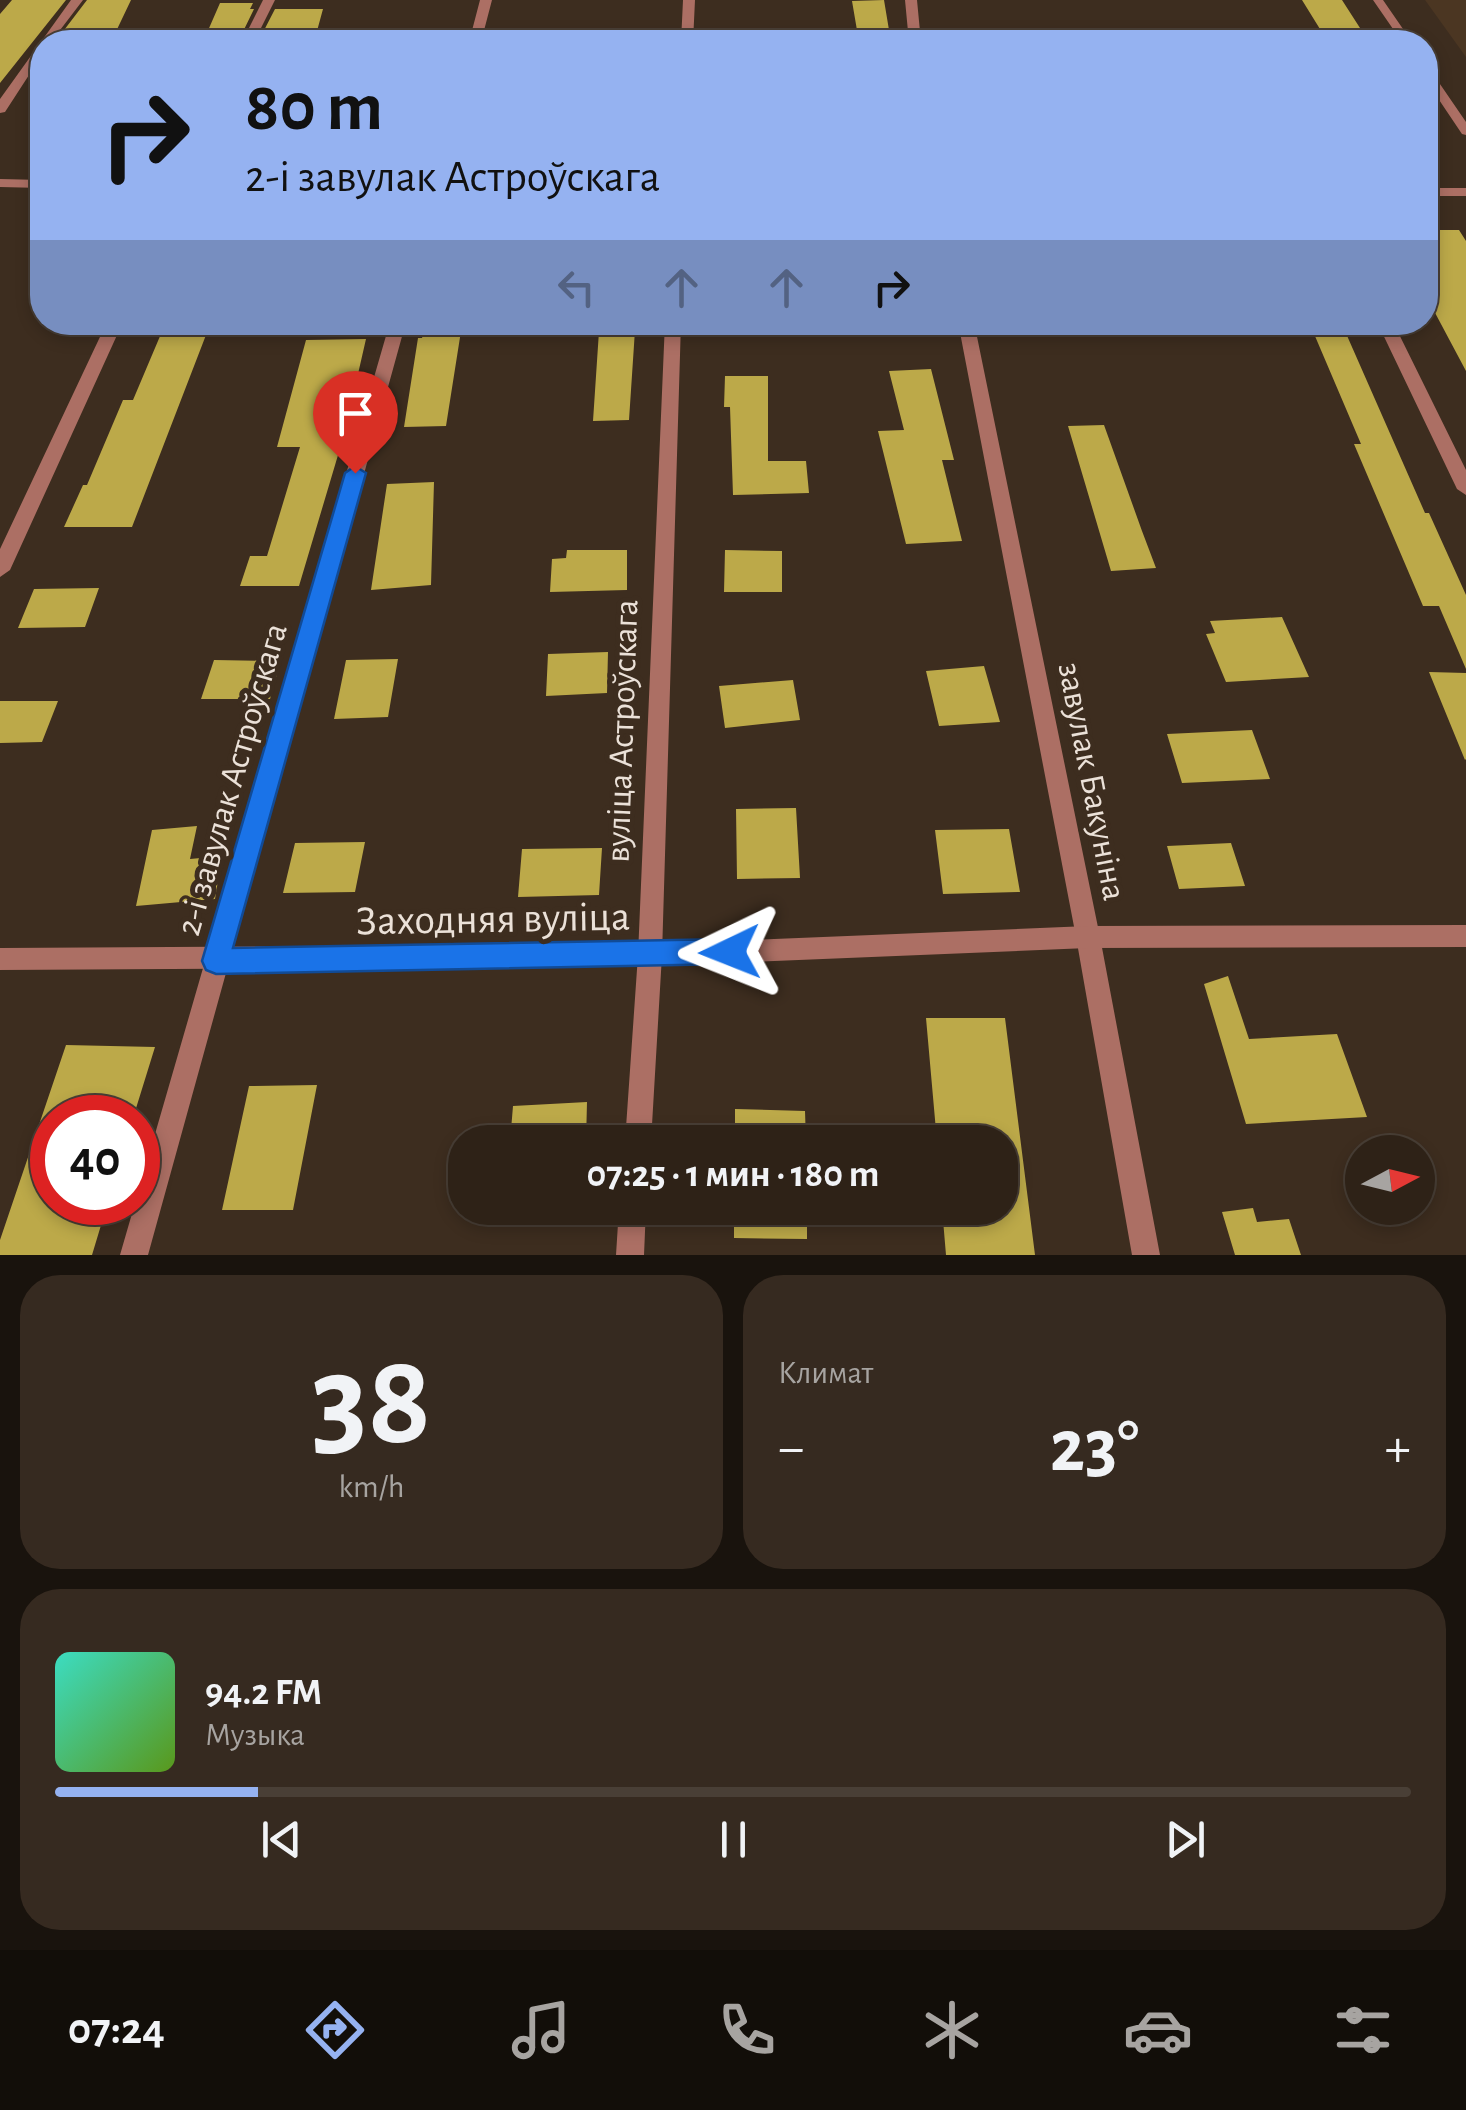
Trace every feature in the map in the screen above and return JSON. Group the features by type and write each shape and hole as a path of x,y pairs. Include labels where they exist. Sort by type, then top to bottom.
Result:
{"street":[{"path":"54,30 77,0"},
{"path":"254,30 269,0"},
{"path":"478,30 486,0"},
{"path":"687,30 689,0"},
{"path":"910,0 914,30"},
{"path":"0,108 30,64"},
{"path":"0,183 30,184"},
{"path":"1438,192 1466,192"},
{"path":"0,570 109,335"},
{"name":"2-і завулак Астроўскага","path":"134,1255 394,335"},
{"name":"вуліца Астроўскага","path":"639,1125 650,955 673,335"},
{"name":"завулак Бакуніна","path":"969,335 1088,937 1146,1255"},
{"path":"1391,335 1466,488"},
{"name":"Заходняя вуліца","path":"0,960 650,955 1088,937 1466,936"},
{"path":"630,1255 633,1225"}],"lane":[{"path":"1378,0 1399,30"},
{"path":"1438,89 1466,130"}],"shaded area":[{"path":"1425,0 1466,0 1466,57"}],"building":[{"path":"12,0 66,0 42,30 30,30 30,45 0,83 0,14"},
{"path":"87,0 131,0 117,30 64,30"},
{"path":"884,0 889,30 857,30 852,1"},
{"path":"1302,0 1342,0 1361,30 1321,30"},
{"path":"220,3 253,3 244,30 208,30"},
{"path":"275,9 323,9 317,30 264,30"},
{"path":"1438,230 1459,230 1466,241 1466,371 1438,318"},
{"path":"160,335 206,335 132,527 64,527 83,485 87,485 123,400 133,400"},
{"path":"460,335 446,426 404,427 418,338"},
{"path":"599,335 635,335 629,420 593,421"},
{"path":"1315,335 1347,335 1425,513 1429,513 1466,595 1466,669 1439,606 1423,606 1354,444 1361,444"},
{"path":"366,339 344,435 299,586 240,586 250,556 267,556 300,447 277,447 306,340"},
{"path":"931,369 954,460 942,460 962,541 906,544 878,431 904,430 889,371"},
{"path":"725,376 768,376 768,461 806,461 809,493 733,495 730,407 724,407"},
{"path":"1104,425 1156,568 1111,571 1068,426"},
{"path":"434,482 431,585 371,590 387,484"},
{"path":"567,550 627,550 627,590 550,592 552,559 566,558"},
{"path":"725,550 782,551 782,592 724,592"},
{"path":"99,588 85,627 18,628 34,589"},
{"path":"1282,617 1309,677 1226,682 1206,634 1215,633 1210,621"},
{"path":"608,652 607,693 546,696 548,654"},
{"path":"398,659 388,717 334,719 346,660"},
{"path":"214,660 281,661 270,699 201,699"},
{"path":"984,666 1000,722 939,726 926,671"},
{"path":"1429,672 1466,673 1465,760"},
{"path":"793,680 800,720 725,728 719,686"},
{"path":"0,701 58,701 42,742 0,743"},
{"path":"1252,730 1270,779 1182,783 1167,734"},
{"path":"796,808 800,878 737,879 736,809"},
{"path":"197,826 190,859 222,856 215,899 136,906 152,830"},
{"path":"1009,829 1020,892 943,894 935,830"},
{"path":"365,842 355,892 283,893 295,843"},
{"path":"1231,843 1245,886 1179,889 1167,846"},
{"path":"602,848 599,895 518,897 522,849"},
{"path":"1228,976 1249,1039 1337,1034 1367,1117 1246,1124 1204,984"},
{"path":"926,1018 1005,1018 1035,1255 946,1255 943,1225 1018,1225 1018,1125 935,1125"},
{"path":"66,1045 155,1047 140,1095 49,1095"},
{"path":"317,1085 293,1210 222,1210 249,1086"},
{"path":"587,1102 586,1125 511,1125 513,1106"},
{"path":"735,1109 805,1111 805,1125 735,1125"},
{"path":"30,1151 30,1225 101,1225 92,1255 0,1255 0,1240"},
{"path":"1253,1208 1257,1222 1289,1219 1301,1255 1235,1255 1222,1212"},
{"path":"734,1225 807,1225 807,1239 734,1238"}],"route":[{"path":"355,473 216,961 730,952"}]}
